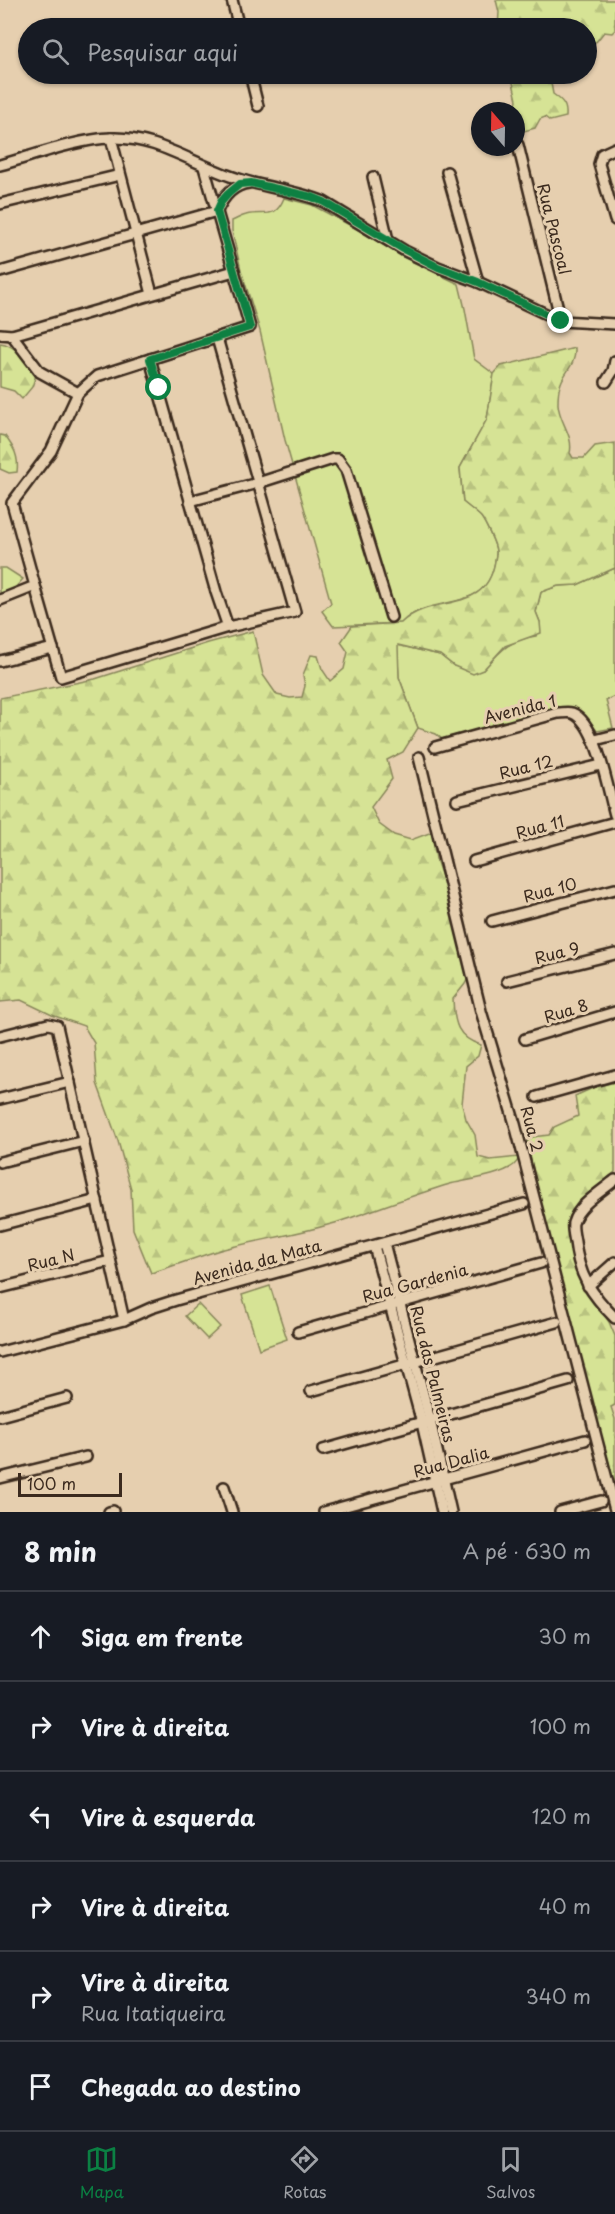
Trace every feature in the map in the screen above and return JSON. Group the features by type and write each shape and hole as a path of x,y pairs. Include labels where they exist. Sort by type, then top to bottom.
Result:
{"street":[{"path":"232,0 236,18"},
{"path":"252,84 258,106"},
{"path":"0,165 111,138 156,145 180,154 204,167 262,186"},
{"path":"111,138 138,233 152,294"},
{"path":"615,148 602,154 599,164 615,220"},
{"name":"Rua Pascoal","path":"521,156 561,321"},
{"path":"204,167 250,327 97,376 78,393 51,452 12,503 61,676 228,627 295,612 217,338"},
{"path":"447,172 478,282"},
{"path":"0,204 120,175"},
{"path":"373,177 388,240"},
{"path":"217,211 221,202 240,184 251,183 305,195 324,202 438,267 478,282 561,321 615,324"},
{"path":"0,272 217,211"},
{"path":"0,334 12,334 234,271"},
{"path":"12,334 40,372 78,393"},
{"path":"150,359 228,627"},
{"path":"606,382 613,371 615,361"},
{"path":"190,501 258,483 333,459 342,462 391,617"},
{"path":"0,600 35,586"},
{"path":"0,662 53,648"},
{"name":"Avenida 1","path":"435,747 571,713 579,717 596,740 615,815"},
{"path":"596,740 615,735"},
{"name":"Rua 2","path":"419,757 481,1011 515,1124 615,1510"},
{"name":"Rua 12","path":"457,800 601,765"},
{"name":"Rua 11","path":"474,861 615,822"},
{"name":"Rua 10","path":"492,921 615,889"},
{"name":"Rua 9","path":"507,981 615,954"},
{"name":"Rua 8","path":"525,1039 615,1012"},
{"path":"0,1036 51,1023 57,1026 124,1320"},
{"path":"537,1097 615,1075"},
{"path":"0,1099 70,1082"},
{"path":"0,1162 84,1141"},
{"path":"615,1180 581,1210 573,1224 579,1263 588,1286 615,1318"},
{"path":"0,1225 97,1200"},
{"name":"Avenida da Mata","path":"0,1352 124,1320 176,1300 524,1204"},
{"name":"Rua das Palmeiras","path":"379,1244 399,1303 410,1363"},
{"name":"Rua das Palmeiras","path":"379,1244 389,1305 410,1363 440,1481 451,1512"},
{"name":"Rua N","path":"0,1288 110,1261"},
{"path":"588,1286 615,1262"},
{"name":"Rua Gardenia","path":"298,1332 541,1263"},
{"path":"311,1391 557,1322"},
{"path":"323,1450 568,1381"},
{"path":"0,1416 67,1398"},
{"name":"Rua Dalia","path":"324,1512 585,1440"},
{"path":"0,1478 86,1457"},
{"name":"Rua das Palmeiras","path":"440,1481 442,1512"},
{"path":"224,1487 232,1512"},
{"path":"560,1512 601,1501"}],"green space":[{"path":"496,0 615,0 615,30 612,33 604,32 597,41 597,18 499,18"},
{"path":"513,84 551,84 553,94 564,104 566,117 550,121 545,117 540,119 535,128 525,131 525,102 516,102"},
{"path":"284,198 312,205 403,257 459,284 474,359 494,374 487,419 460,468 463,502 481,517 496,548 490,578 481,590 469,597 414,613 401,623 333,626 322,611 331,603 285,440 260,331 241,270 232,231 232,221 246,215 273,212 281,205"},
{"path":"0,343 12,347 36,375 32,387 22,399 14,391 0,387"},
{"path":"575,348 574,360 559,388 559,411 570,440 570,453 573,458 584,458 595,446 615,443 615,568 577,585 558,586 541,592 536,612 541,633 505,646 483,670 473,674 454,666 440,655 398,645 399,677 418,728 403,752 387,760 392,779 371,807 379,824 394,835 411,840 432,832 436,859 468,978 453,999 454,1015 462,1034 481,1045 478,1056 466,1066 462,1104 466,1119 475,1135 478,1157 490,1160 519,1157 516,1163 500,1172 450,1184 326,1226 220,1250 151,1273 133,1229 131,1189 118,1141 97,1083 94,1043 84,1026 52,1015 21,1000 0,1002 0,698 95,679 253,631 263,675 277,695 290,698 302,697 305,686 303,675 311,655 318,656 322,669 330,681 344,669 348,652 341,642 352,626 401,623 428,608 469,597 481,590 490,578 496,548 483,520 463,502 460,468 487,419 494,374 501,366"},
{"path":"0,435 5,436 13,448 17,461 17,472 9,473 0,469"},
{"path":"0,568 6,568 23,579 0,604"},
{"path":"615,568 615,696 606,700 613,728 597,731 575,708 564,707 442,739 436,734 418,728 399,677 397,645 440,655 454,666 483,670 512,643 536,636 540,622 536,612 541,592 558,586 577,585"},
{"path":"615,1082 615,1172 578,1202 568,1224 577,1273 609,1322 615,1336 615,1405 611,1407 615,1419 615,1486 547,1232 527,1142 532,1137 549,1135 554,1127 578,1116 575,1096 595,1087"},
{"path":"270,1286 287,1339 259,1349 242,1295"},
{"path":"198,1304 220,1327 207,1339 185,1316"}],"route":[{"path":"159,388 150,359 250,327 217,211 221,202 233,188 240,184 251,183 298,193 324,202 438,267 478,282 561,321"}]}
